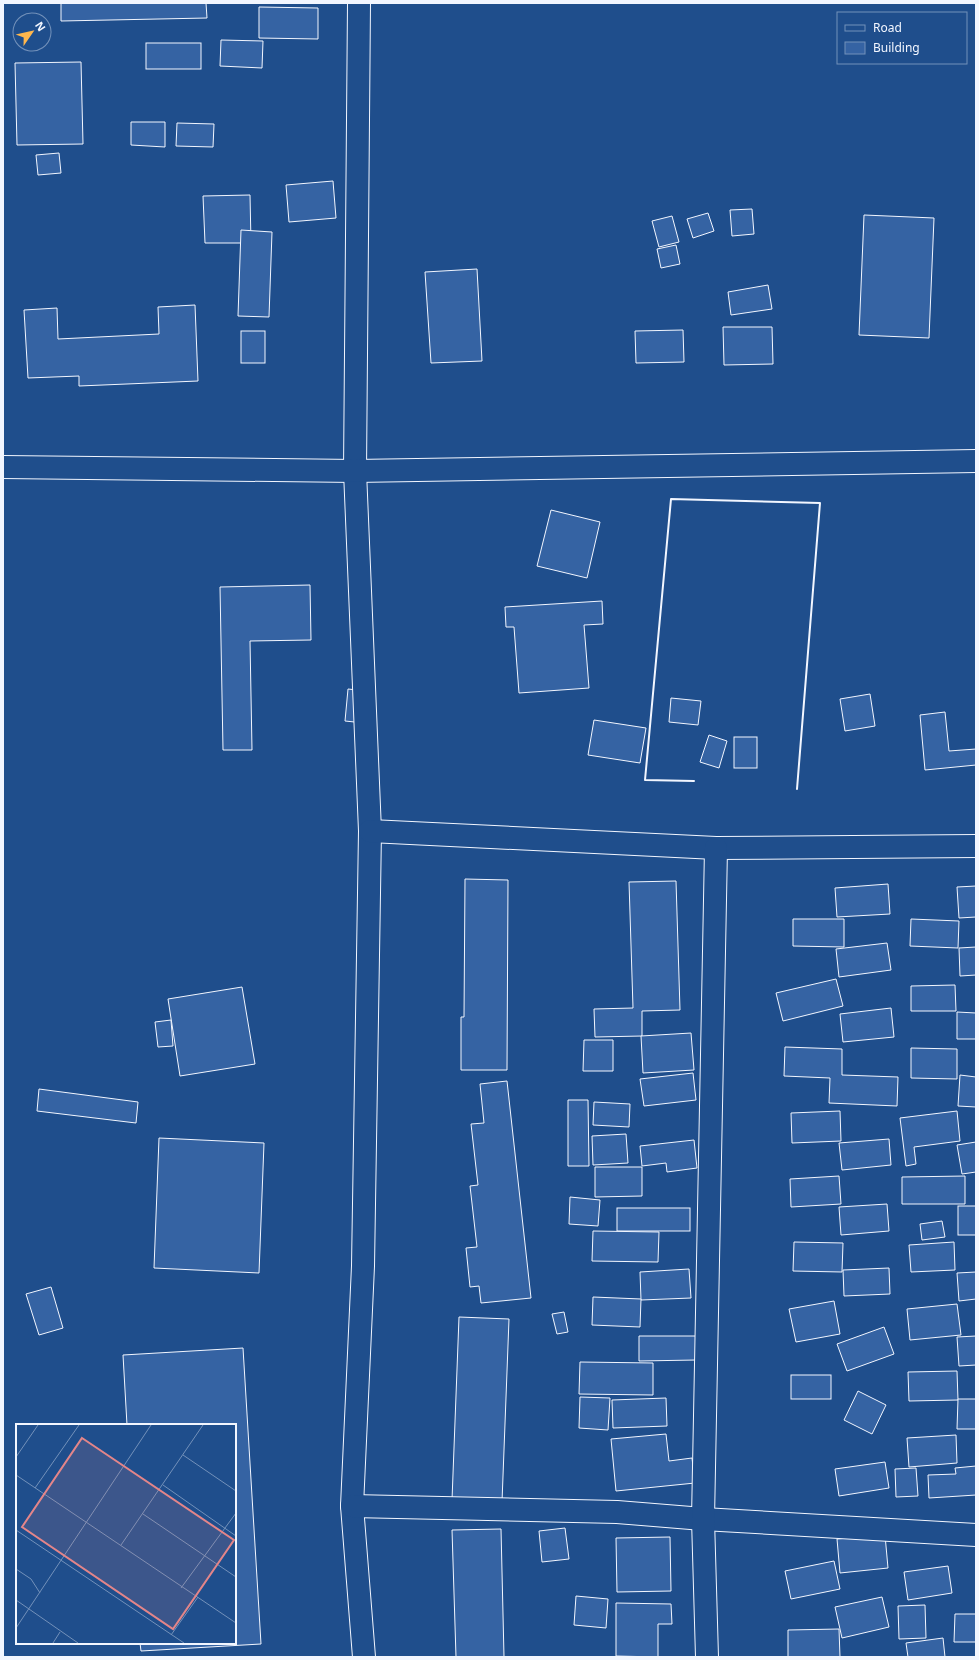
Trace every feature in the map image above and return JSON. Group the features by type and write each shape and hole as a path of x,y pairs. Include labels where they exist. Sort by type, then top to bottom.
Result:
{"street":[{"path":"359,3 357,56 355,470 370,831 363,1266 352,1506 364,1657"},
{"path":"3,467 355,470 976,461"},
{"path":"370,831 716,848 976,846"},
{"path":"706,1657 703,1519 716,848"},
{"path":"352,1506 617,1512 703,1519 976,1535"}],"building":[{"path":"61,3 206,3 207,18 61,21"},
{"path":"259,7 318,8 318,39 259,38"},
{"path":"221,40 263,41 262,68 220,66"},
{"path":"146,43 201,43 201,69 146,69"},
{"path":"81,62 83,144 17,145 15,63"},
{"path":"131,122 165,122 165,147 131,145"},
{"path":"177,123 214,124 213,147 176,146"},
{"path":"59,153 61,173 38,175 36,155"},
{"path":"333,181 336,218 289,222 286,185"},
{"path":"250,195 251,243 205,243 203,196"},
{"path":"752,209 754,234 732,236 730,210"},
{"path":"708,213 714,231 693,238 687,219"},
{"path":"864,215 934,218 929,338 859,335"},
{"path":"672,216 679,242 659,247 652,221"},
{"path":"241,230 272,232 269,317 238,316"},
{"path":"676,245 680,264 661,268 657,249"},
{"path":"477,269 482,361 431,363 425,272"},
{"path":"768,285 772,309 731,315 728,292"},
{"path":"195,305 198,381 79,386 79,376 28,378 24,310 57,308 58,339 159,334 158,307"},
{"path":"723,327 772,327 773,364 724,365"},
{"path":"683,330 684,362 636,363 635,331"},
{"path":"241,331 265,331 265,363 241,363"},
{"path":"551,510 600,522 587,578 537,566"},
{"path":"310,585 311,640 250,641 252,750 223,750 220,587"},
{"path":"602,601 603,624 584,625 589,688 519,693 514,627 506,627 505,607"},
{"path":"348,689 367,691 364,723 345,721"},
{"path":"870,694 875,726 845,731 840,699"},
{"path":"671,698 701,701 698,725 669,722"},
{"path":"945,712 949,751 976,749 976,765 925,770 920,715"},
{"path":"594,720 646,728 640,763 588,755"},
{"path":"709,735 727,741 719,768 700,762"},
{"path":"734,737 757,737 757,768 734,768"},
{"path":"465,879 508,880 507,1070 461,1070 461,1017 464,1017"},
{"path":"676,881 680,1010 642,1011 642,1036 595,1037 594,1009 633,1008 629,882"},
{"path":"888,884 890,914 837,917 835,888"},
{"path":"976,886 976,917 959,918 957,887"},
{"path":"793,919 844,919 844,947 793,946"},
{"path":"911,919 959,921 958,948 910,946"},
{"path":"887,943 891,970 839,977 836,949"},
{"path":"976,947 976,975 960,976 959,948"},
{"path":"836,979 843,1006 783,1021 776,993"},
{"path":"955,985 956,1011 911,1011 911,986"},
{"path":"242,987 255,1064 180,1076 168,999"},
{"path":"891,1008 894,1037 843,1042 840,1014"},
{"path":"957,1012 976,1013 976,1039 957,1039"},
{"path":"171,1020 173,1046 158,1047 155,1022"},
{"path":"691,1033 694,1070 643,1073 641,1036"},
{"path":"584,1040 613,1040 613,1071 583,1071"},
{"path":"785,1047 842,1049 842,1075 898,1077 897,1106 829,1103 830,1078 784,1076"},
{"path":"911,1048 957,1049 957,1079 911,1078"},
{"path":"693,1073 696,1100 644,1106 640,1079"},
{"path":"960,1075 976,1077 976,1107 958,1106"},
{"path":"507,1081 531,1298 481,1303 479,1286 470,1287 466,1248 477,1247 470,1186 478,1185 471,1124 484,1123 480,1084"},
{"path":"39,1089 138,1102 136,1123 37,1111"},
{"path":"568,1100 588,1100 589,1166 568,1166"},
{"path":"594,1102 630,1104 629,1127 593,1125"},
{"path":"840,1111 841,1141 792,1143 791,1113"},
{"path":"957,1111 960,1141 914,1147 916,1164 906,1166 900,1118"},
{"path":"626,1134 628,1163 593,1165 592,1136"},
{"path":"159,1138 264,1143 259,1273 154,1268"},
{"path":"889,1139 891,1165 842,1170 839,1143"},
{"path":"694,1140 697,1168 667,1172 666,1163 642,1166 640,1146"},
{"path":"976,1142 976,1172 962,1174 957,1145"},
{"path":"595,1167 642,1167 642,1196 595,1197"},
{"path":"839,1176 841,1204 791,1207 790,1179"},
{"path":"965,1176 965,1204 902,1204 902,1177"},
{"path":"570,1197 600,1200 598,1226 569,1224"},
{"path":"887,1204 889,1231 841,1235 839,1207"},
{"path":"958,1206 976,1206 976,1235 958,1235"},
{"path":"617,1208 690,1208 690,1231 617,1231"},
{"path":"942,1221 945,1237 922,1240 920,1224"},
{"path":"593,1231 659,1232 658,1262 592,1261"},
{"path":"794,1242 843,1243 842,1272 793,1271"},
{"path":"954,1242 955,1270 911,1272 909,1245"},
{"path":"889,1268 890,1294 844,1296 843,1270"},
{"path":"689,1269 691,1298 641,1300 640,1272"},
{"path":"976,1272 976,1299 959,1301 957,1273"},
{"path":"51,1287 63,1328 39,1335 26,1294"},
{"path":"593,1297 641,1299 640,1327 592,1325"},
{"path":"834,1301 840,1334 796,1342 789,1309"},
{"path":"957,1304 961,1335 910,1340 907,1309"},
{"path":"564,1312 568,1332 557,1334 552,1314"},
{"path":"459,1317 509,1319 502,1502 452,1500"},
{"path":"884,1327 894,1354 847,1371 837,1344"},
{"path":"639,1336 696,1336 696,1360 639,1361"},
{"path":"976,1336 976,1365 959,1366 957,1337"},
{"path":"243,1348 261,1644 141,1651 140,1644 236,1644 236,1424 127,1424 123,1355"},
{"path":"580,1362 653,1363 653,1395 579,1394"},
{"path":"957,1371 958,1400 909,1401 908,1372"},
{"path":"791,1375 831,1375 831,1399 791,1399"},
{"path":"858,1391 886,1405 872,1434 844,1420"},
{"path":"580,1397 610,1398 608,1430 579,1428"},
{"path":"666,1398 667,1426 613,1428 612,1400"},
{"path":"958,1399 976,1399 976,1429 957,1429"},
{"path":"666,1434 669,1461 692,1458 695,1483 616,1491 611,1439"},
{"path":"956,1435 957,1463 909,1467 907,1438"},
{"path":"885,1462 889,1488 839,1496 835,1469"},
{"path":"976,1466 976,1495 929,1498 928,1475 956,1474 955,1468"},
{"path":"916,1468 918,1496 896,1497 895,1469"},
{"path":"565,1528 569,1559 542,1562 539,1531"},
{"path":"501,1529 504,1657 456,1657 452,1530"},
{"path":"885,1535 888,1568 840,1573 837,1539"},
{"path":"670,1537 671,1591 617,1592 616,1538"},
{"path":"834,1561 840,1589 791,1599 785,1571"},
{"path":"948,1566 952,1593 908,1600 904,1572"},
{"path":"576,1596 608,1599 606,1628 574,1625"},
{"path":"882,1597 889,1627 842,1638 835,1607"},
{"path":"616,1603 671,1604 672,1624 658,1624 658,1657 616,1656"},
{"path":"925,1605 926,1638 899,1639 898,1606"},
{"path":"955,1614 976,1614 976,1642 954,1642"},
{"path":"839,1629 840,1657 788,1657 788,1630"},
{"path":"943,1638 945,1657 908,1657 906,1643"}],"wall":[{"path":"694,781 645,780 671,499 820,503 797,789"}]}
